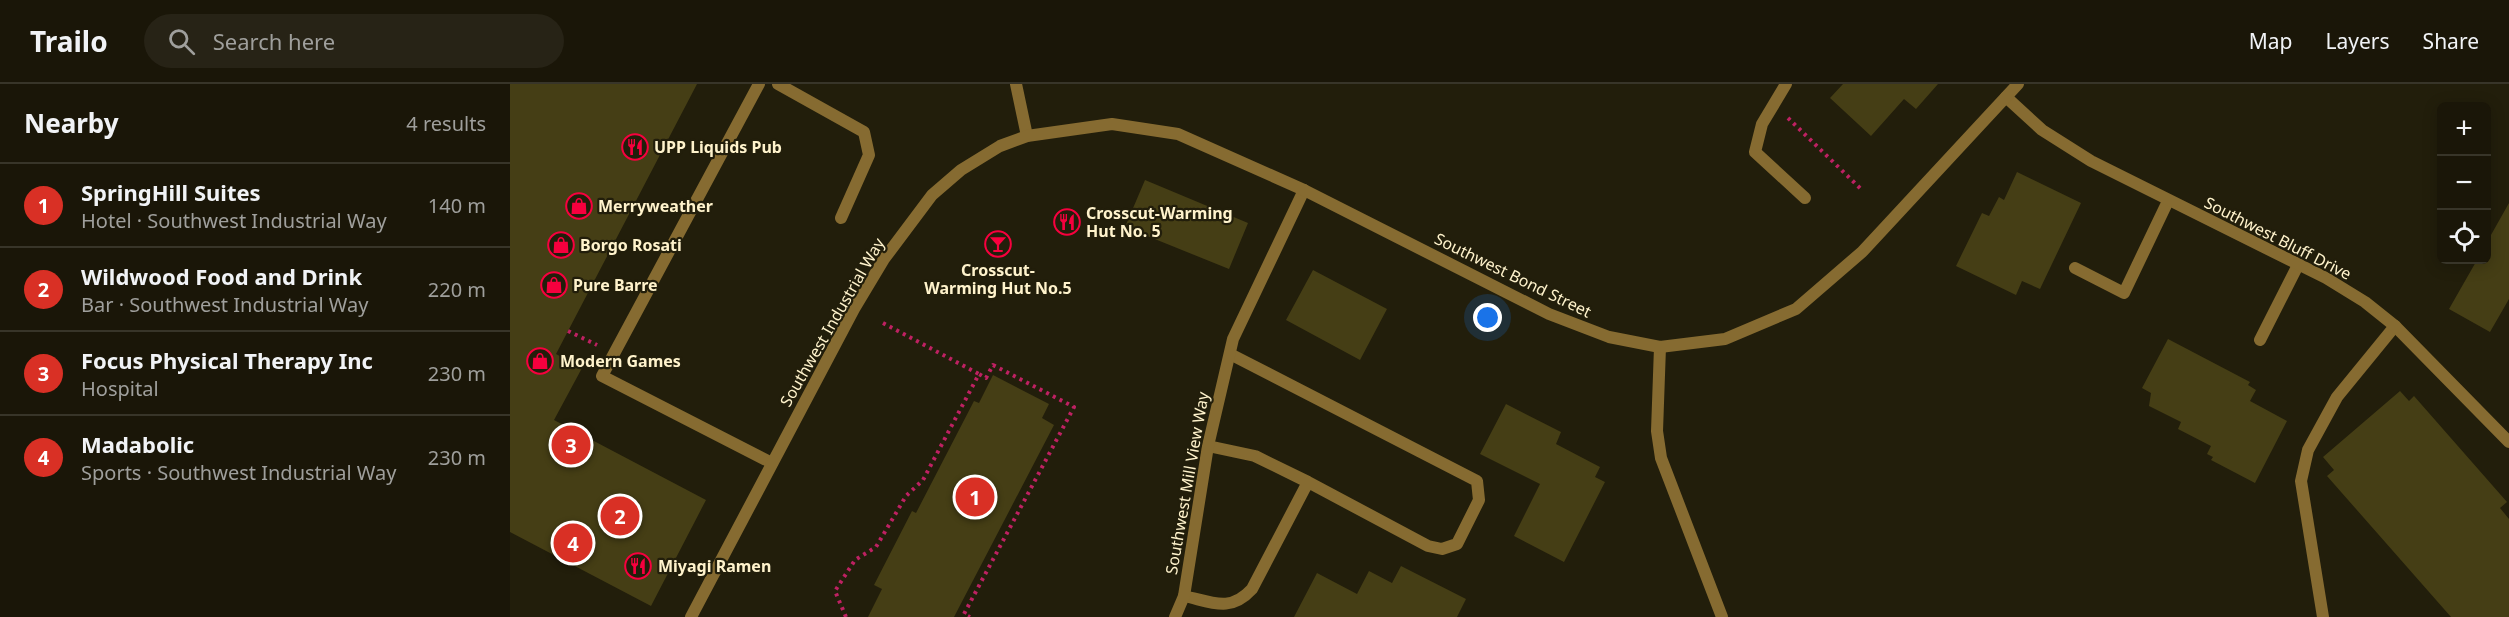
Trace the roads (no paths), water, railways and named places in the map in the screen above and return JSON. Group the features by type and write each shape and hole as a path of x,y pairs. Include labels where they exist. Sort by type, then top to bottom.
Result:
{"street":[{"path":"759,84 602,376 772,463"},
{"path":"778,84 864,132 869,155 841,218"},
{"path":"1017,84 1027,136"},
{"path":"1786,84 1762,124 1755,152 1805,198"},
{"name":"Southwest Bond Street","path":"1027,136 1112,124 1178,134 1304,190 1549,314 1609,337 1660,347 1725,339 1796,309 1862,252 2018,84"},
{"name":"Southwest Bluff Drive","path":"2006,97 2042,130 2091,161 2298,265 2365,302 2396,326 2509,442"},
{"name":"Southwest Industrial Way","path":"691,617 854,309 908,225 932,195 961,170 990,150 1027,136"},
{"name":"Southwest Mill View Way","path":"1175,617 1184,596 1208,446 1233,339 1304,190"},
{"path":"2075,268 2124,293 2168,201"},
{"path":"2260,340 2298,265"},
{"path":"2323,617 2301,481 2308,450 2337,397 2396,326"},
{"path":"1660,347 1657,431 1661,458 1722,617"},
{"path":"1208,446 1256,456 1428,546 1442,549 1457,544 1479,500 1477,481 1230,354"},
{"path":"1184,596 1226,605 1241,601 1252,589 1308,482"}],"place":[{"name":"UPP Liquids Pub","path":"635,147"},
{"name":"Merryweather","path":"579,206"},
{"name":"Crosscut-Warming Hut No. 5","path":"1067,222"},
{"name":"Crosscut- Warming Hut No.5","path":"998,244"},
{"name":"Borgo Rosati","path":"561,245"},
{"name":"Pure Barre","path":"554,285"},
{"name":"Modern Games","path":"540,361"},
{"name":"Focus Physical Therapy Inc","path":"571,445"},
{"name":"SpringHill Suites","path":"975,497"},
{"name":"Wildwood Food and Drink","path":"620,516"},
{"name":"Madabolic","path":"573,543"},
{"name":"Miyagi Ramen","path":"638,566"}]}
